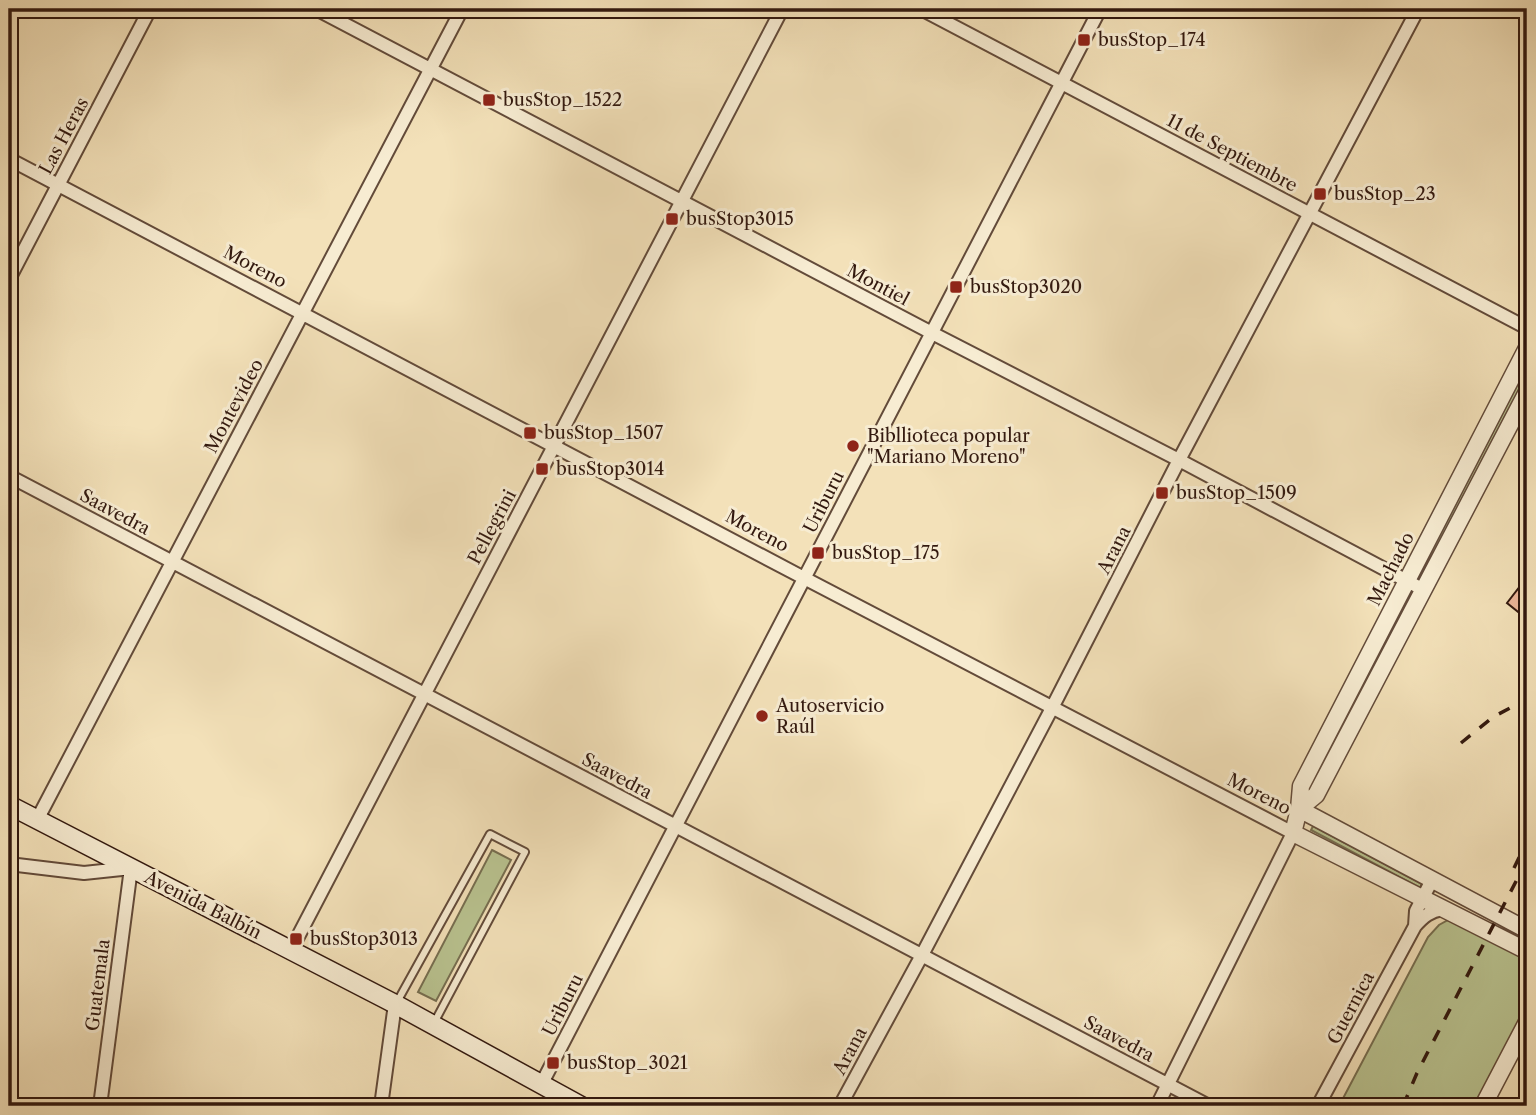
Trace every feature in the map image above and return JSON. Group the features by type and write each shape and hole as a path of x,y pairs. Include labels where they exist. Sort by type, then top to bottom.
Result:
{"main road":[{"name":"Avenida Balbín","path":"9,805 395,1004 581,1106"}],"street":[{"name":"Las Heras","path":"9,279 150,9"},
{"name":"Montiel","path":"316,9 1424,590"},
{"name":"Montevideo","path":"37,820 462,9"},
{"name":"Pellegrini","path":"291,950 782,9"},
{"name":"11 de Septiembre","path":"921,9 1527,328"},
{"name":"Uriburu","path":"541,1085 1100,9"},
{"name":"Arana","path":"840,1106 922,955 1179,460 1418,9"},
{"name":"Moreno","path":"9,159 1052,708 1527,951"},
{"name":"Machado","path":"1157,1106 1293,833 1301,786 1527,348"},
{"name":"Machado","path":"1299,809 1316,795 1527,392"},
{"name":"Saavedra","path":"9,476 1209,1106"},
{"name":"Moreno","path":"1299,809 1527,930"},
{"path":"9,864 84,873 131,867"},
{"name":"Guatemala","path":"100,1106 131,867"},
{"name":"Guernica","path":"1318,1106 1415,926 1416,911 1432,880"},
{"path":"1415,926 1424,916 1443,909"},
{"path":"381,1106 395,1004"},
{"path":"1483,1106 1527,1022"}],"lane":[{"path":"395,1004 490,834 525,852 433,1025"}],"green space":[{"path":"1527,364 1527,375 1423,576 1419,574"},
{"path":"1408,594 1412,596 1309,793 1305,791"},
{"path":"1313,826 1422,884 1420,888 1311,830"},
{"path":"492,850 511,860 436,1001 418,992"},
{"path":"1448,920 1527,957 1527,1014 1478,1106 1339,1106 1428,937"}],"building":[{"path":"1527,577 1527,619 1507,603"}],"railway":[{"path":"1461,743 1493,717 1527,699"},
{"path":"1514,868 1527,841"},
{"path":"1403,1106 1417,1073 1527,860"}],"place":[{"name":"busStop_174","path":"1084,40"},
{"name":"busStop_1522","path":"489,100"},
{"name":"busStop_23","path":"1320,194"},
{"name":"busStop3015","path":"672,219"},
{"name":"busStop3020","path":"956,287"},
{"name":"busStop_1507","path":"530,433"},
{"name":"Bibllioteca popular \"Mariano Moreno\"","path":"853,446"},
{"name":"busStop3014","path":"542,469"},
{"name":"busStop_1509","path":"1162,493"},
{"name":"busStop_175","path":"818,553"},
{"name":"Autoservicio Raúl","path":"762,716"},
{"name":"busStop3013","path":"296,939"},
{"name":"busStop_3021","path":"553,1063"}]}
